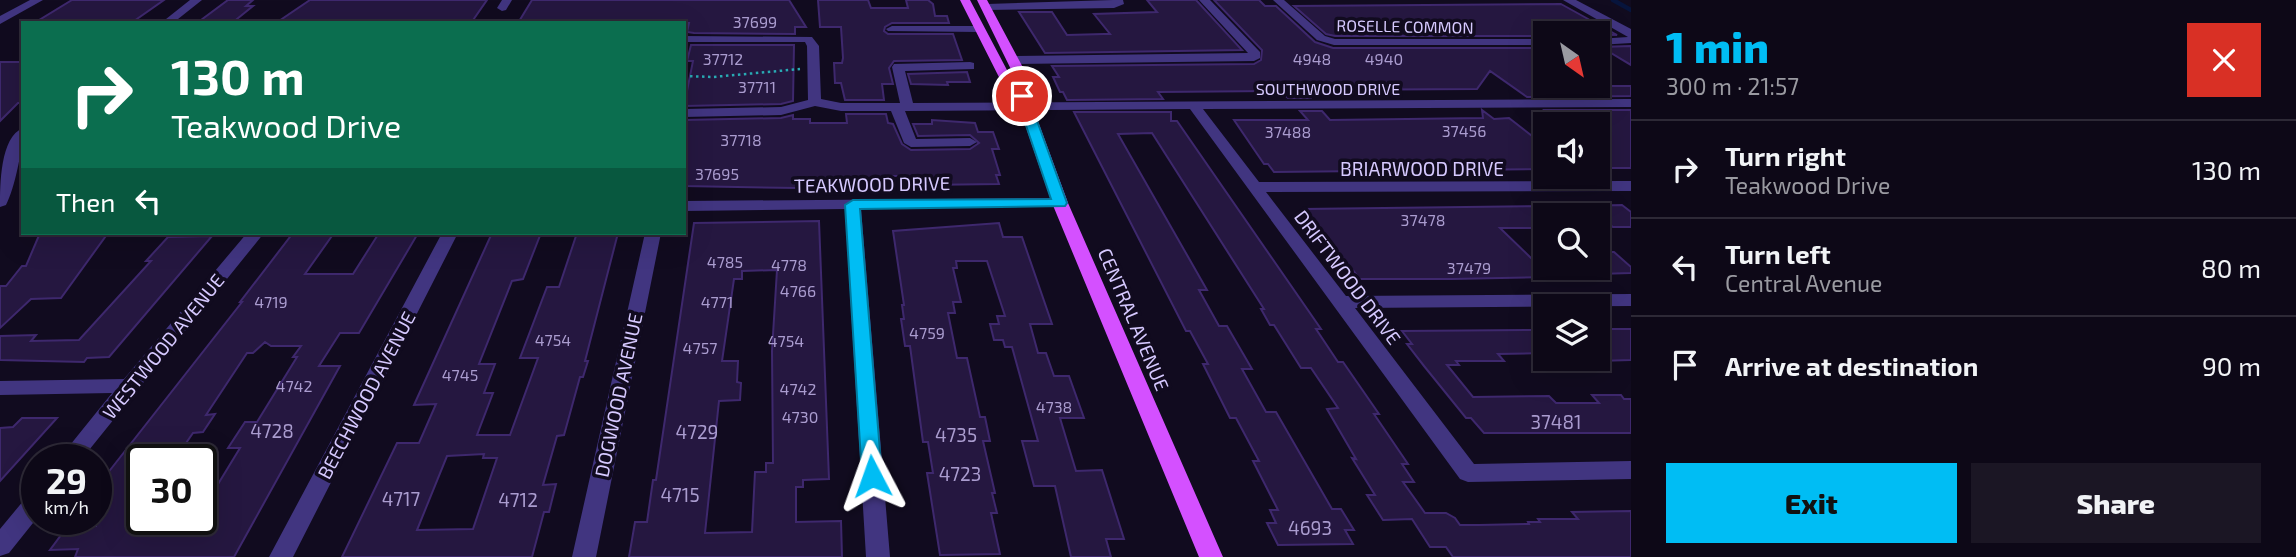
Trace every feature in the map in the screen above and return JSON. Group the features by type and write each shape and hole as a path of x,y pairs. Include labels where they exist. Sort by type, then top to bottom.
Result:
{"main road":[{"name":"CENTRAL AVENUE","path":"965,0 1012,91 1024,101 1060,203 1211,557"},
{"name":"CENTRAL AVENUE","path":"984,4 1028,90 1024,101"}],"street":[{"path":"0,21 38,0"},
{"path":"169,21 198,0"},
{"path":"984,4 1119,4 1118,0"},
{"path":"1013,60 1249,58 1256,55 1204,0"},
{"name":"ROSELLE COMMON","path":"1278,0 1321,38 1334,41 1533,42"},
{"path":"1568,0 1631,34"},
{"path":"892,29 978,29"},
{"path":"686,39 808,39 813,46 815,102 781,111 686,113"},
{"path":"1610,41 1631,40"},
{"path":"970,66 898,66 902,106 911,143 971,142"},
{"name":"SOUTHWOOD DRIVE","path":"815,102 841,107 1024,101 1194,106 1631,103"},
{"name":"DRIFTWOOD DRIVE","path":"1194,106 1468,473 1631,470"},
{"path":"0,202 7,181 11,148 21,135"},
{"path":"7,181 21,178"},
{"name":"BRIARWOOD DRIVE","path":"1255,187 1631,186"},
{"name":"TEAKWOOD DRIVE","path":"686,206 1060,203"},
{"path":"853,205 878,557"},
{"name":"WESTWOOD AVENUE","path":"82,444 254,235"},
{"name":"BEECHWOOD AVENUE","path":"281,557 449,235"},
{"name":"DOGWOOD AVENUE","path":"584,557 653,235"},
{"path":"1340,302 1631,300"},
{"path":"0,388 129,386"},
{"path":"0,546 21,520"}],"path":[{"path":"686,76 814,69"}],"building":[{"path":"72,0 164,0 134,21 38,21"},
{"path":"228,0 253,0 246,6 253,6 234,21 200,21"},
{"path":"310,0 487,0 472,21 279,21"},
{"path":"532,0 789,0 806,27 795,27 795,34 694,33 687,32 689,23 686,21 519,21"},
{"path":"818,0 868,0 871,8 908,8 906,0 928,0 933,4 935,16 947,16 949,23 892,23 885,27 884,31 888,34 953,34 962,60 894,61 889,68 893,84 882,84 884,100 845,100 841,83 835,83 834,63 842,63 843,58 841,27 820,27"},
{"path":"1147,0 1196,0 1242,50 1045,53 1019,12 1052,12 1067,35 1110,34 1094,14 1157,12"},
{"path":"1214,0 1259,0 1265,6 1276,6 1315,42 1333,48 1533,48 1533,97 1527,97 1490,71 1477,89 1303,90 1310,98 1288,98 1280,91 1158,92 1163,99 1067,100 1053,77 1059,77 1052,66 1254,64 1261,60 1262,50"},
{"path":"1561,4 1592,21 1533,21 1533,36 1335,36 1326,34 1294,6"},
{"path":"691,45 794,45 793,101 781,104 686,106 693,61 687,61"},
{"path":"1631,46 1631,65 1610,52 1610,47"},
{"path":"0,62 21,62 21,103 0,121"},
{"path":"967,72 970,82 947,82 948,85 911,84 908,74"},
{"path":"1610,86 1631,86 1631,96 1610,96"},
{"path":"1482,110 1494,119 1509,118 1533,137 1533,169 1274,172 1268,164 1264,164 1234,120 1308,120 1300,111 1322,111 1330,120 1483,118"},
{"path":"1545,110 1631,110 1631,168 1610,168 1610,112"},
{"path":"1074,112 1171,112 1171,121 1177,121 1321,329 1316,329 1338,362 1343,362 1379,414 1374,414 1408,464 1402,464 1414,482 1403,482 1425,513 1446,513 1460,525 1479,525 1529,524 1528,522 1540,522 1538,519 1578,519 1572,512 1631,511 1631,557 1453,557 1446,547 1430,547 1412,519 1383,520 1367,495 1375,495 1327,409 1338,408 1311,368 1301,368 1274,325 1270,325 1261,309 1264,309 1152,133 1118,134 1207,290 1199,290 1219,326 1227,326 1252,369 1242,369 1266,412 1276,412 1332,509 1341,509 1354,530 1345,530 1353,544 1278,545 1267,523 1276,523 1270,510 1278,510 1253,461 1259,461 1236,418 1230,418 1203,364 1208,364 1190,331 1186,331"},
{"path":"846,114 886,114 888,123 893,124 902,144 911,150 970,149 979,143 970,135 918,136 913,124 932,124 932,120 975,123 978,132 993,132 999,149 992,149 1000,175 996,175 999,184 922,185 920,176 889,176 891,185 845,185 844,179 797,180 797,188 686,186 686,120 781,118 793,115 793,119 810,119 810,123 847,123"},
{"path":"1610,205 1622,205 1631,212 1631,227 1610,225"},
{"path":"1533,206 1533,228 1500,228 1533,258 1533,277 1360,279 1352,269 1348,269 1307,218 1311,218 1304,209"},
{"path":"819,221 829,479 803,480 803,487 796,487 796,522 841,521 842,557 629,557 635,522 647,522 653,480 656,480 694,223","holes":["777,270 772,351 773,463 766,463 766,472 755,472 752,532 705,533 719,401 740,400 738,361 722,361 734,279 742,279 742,271"]},
{"path":"999,223 1003,237 1022,237 1052,324 1030,324 1038,353 1046,353 1054,376 1069,376 1084,418 1060,418 1076,471 1102,470 1124,539 1106,539 1111,557 1071,557 1055,486 1034,486 1022,441 1038,441 1012,347 1005,347 1003,340 994,340 990,324 999,324 997,316 1005,316 987,261 956,261 957,268 953,268 961,302 953,302 955,313 948,313 957,358 967,358 980,417 985,417 990,441 983,441 995,493 992,493 997,513 991,513 1000,554 940,555 927,473 933,473 928,442 923,442 910,346 905,346 901,319 904,319 904,305 893,231"},
{"path":"39,235 107,235 61,298 31,299 0,328 0,286 6,286 22,266 26,266"},
{"path":"291,235 333,235 305,274 353,274 378,235 417,235 359,333 340,333 319,366 340,366 234,557 75,557 78,549 50,550 61,535 112,535 112,468 126,450 126,535 217,535 217,486 240,448 228,448 245,422 257,422 301,346 271,346 265,342 253,353 247,353 206,415 215,414 203,432 193,433 185,444 131,444"},
{"path":"491,235 540,235 523,279 512,281 479,364 495,364 484,393 493,393 477,435 510,435 538,358 520,358 547,287 559,287 576,235 617,235 585,361 588,361 583,377 580,377 564,435 557,436 543,485 556,484 549,512 544,512 532,557 342,557 397,443 419,443 436,404 414,405","holes":["484,454 483,458 497,458 473,529 417,530 447,456"]},
{"path":"212,236 109,357 87,358 84,362 0,360 0,336 36,335 31,341 79,340 151,261 146,261 168,237"},
{"path":"1610,252 1614,252 1631,267 1631,273 1610,274"},
{"path":"1610,329 1631,329 1631,360 1610,361"},
{"path":"1533,330 1533,353 1498,354 1504,361 1456,361 1459,365 1447,365 1473,397 1549,396 1556,403 1599,403 1592,395 1621,395 1624,399 1631,399 1631,433 1484,433 1471,418 1466,418 1424,366 1407,344 1412,344 1402,331"},
{"path":"22,418 57,418 33,444 21,444 21,458 0,481 0,428 13,427"}],"waterway":[{"path":"1613,0 1631,10"}],"route":[{"path":"872,476 853,205 1060,203 1022,96"}]}
